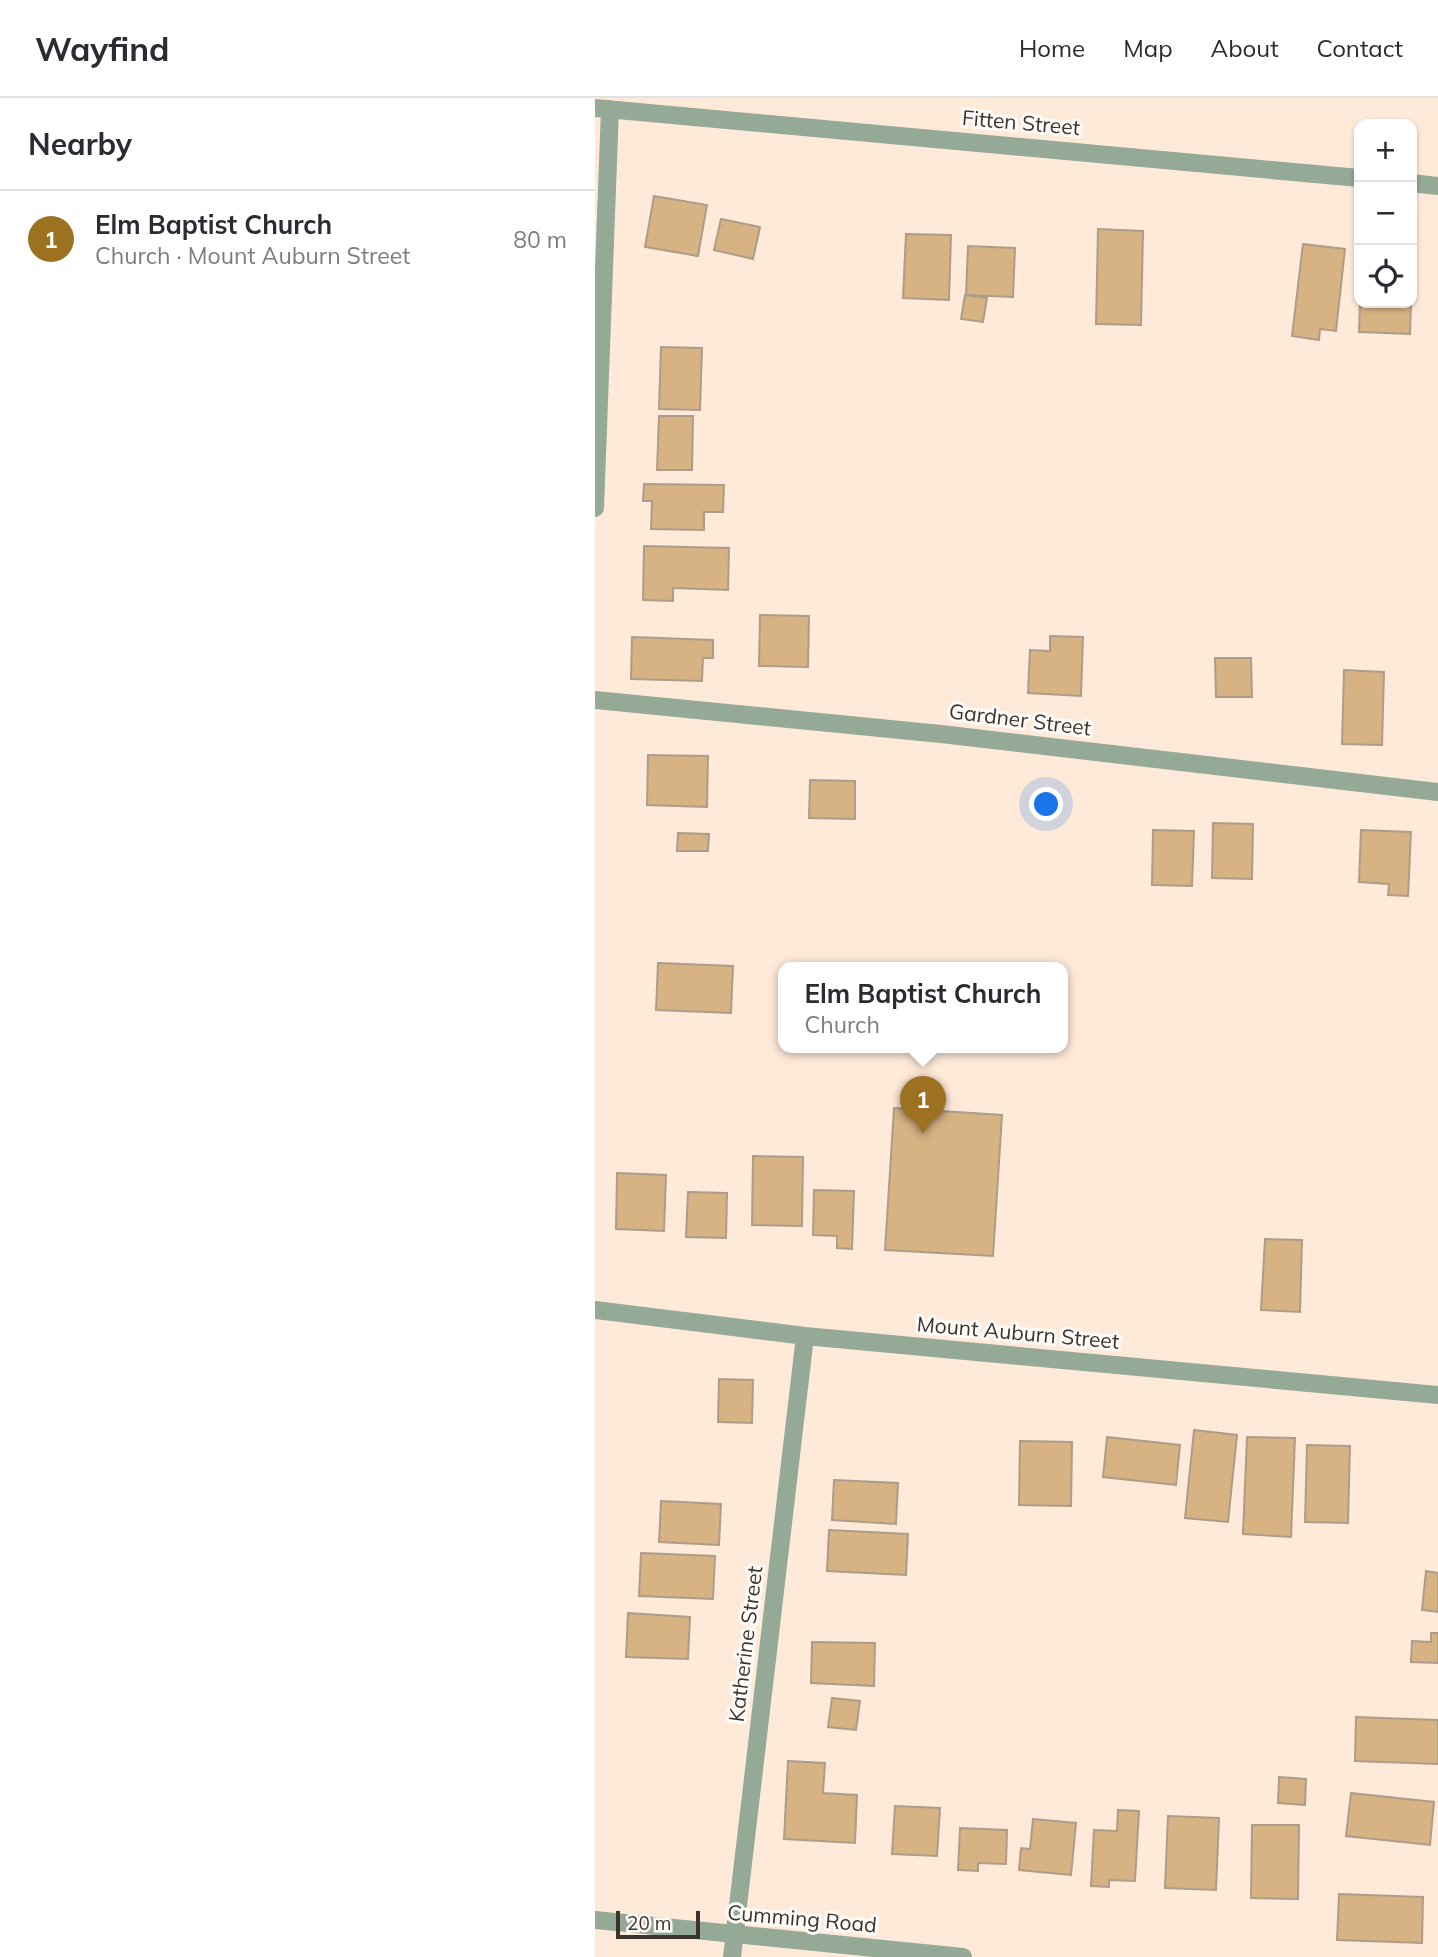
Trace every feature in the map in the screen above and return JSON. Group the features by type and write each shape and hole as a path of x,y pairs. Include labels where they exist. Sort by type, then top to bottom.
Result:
{"street":[{"name":"Fitten Street","path":"602,109 707,107 1354,177"},
{"path":"595,508 602,109"},
{"path":"1417,184 1438,186"},
{"name":"Gardner Street","path":"595,700 941,734 1438,792"},
{"name":"Mount Auburn Street","path":"595,1310 805,1336 1438,1395"},
{"name":"Katherine Street","path":"732,1957 805,1336"},
{"name":"Cumming Road","path":"595,1920 963,1957"}],"building":[{"path":"654,196 707,205 698,256 645,247"},
{"path":"721,219 760,227 753,259 714,250"},
{"path":"1098,229 1143,231 1141,325 1096,324"},
{"path":"906,234 951,235 949,300 903,298"},
{"path":"1303,244 1345,249 1336,331 1320,329 1319,340 1292,336"},
{"path":"968,246 1015,248 1013,297 966,295"},
{"path":"965,295 987,298 983,322 961,319"},
{"path":"1360,308 1411,308 1410,334 1359,332"},
{"path":"661,347 702,348 700,410 659,409"},
{"path":"659,416 693,416 692,470 657,470"},
{"path":"644,484 724,485 723,512 704,512 704,530 651,529 652,501 643,501"},
{"path":"644,546 729,548 728,590 673,588 673,601 643,600"},
{"path":"760,615 809,616 808,667 759,666"},
{"path":"1050,636 1083,637 1081,696 1028,693 1030,650 1050,651"},
{"path":"632,637 713,640 713,658 703,658 702,681 631,679"},
{"path":"1215,658 1251,658 1252,697 1216,697"},
{"path":"1344,670 1384,672 1382,745 1342,744"},
{"path":"648,755 708,756 707,807 647,805"},
{"path":"810,780 855,781 855,819 809,818"},
{"path":"1213,823 1253,824 1252,879 1212,878"},
{"path":"1153,830 1194,831 1192,886 1152,885"},
{"path":"1361,830 1411,832 1408,896 1388,895 1389,884 1359,882"},
{"path":"678,833 709,834 708,851 677,851"},
{"path":"658,963 733,966 731,1013 656,1010"},
{"path":"894,1108 1002,1115 993,1256 885,1250"},
{"path":"753,1156 803,1157 802,1226 752,1225"},
{"path":"617,1173 666,1175 664,1231 616,1229"},
{"path":"814,1190 854,1191 852,1249 837,1248 837,1236 813,1235"},
{"path":"688,1192 727,1193 726,1238 686,1237"},
{"path":"1265,1239 1302,1240 1300,1312 1261,1310"},
{"path":"719,1379 753,1380 752,1423 718,1422"},
{"path":"1194,1430 1237,1435 1228,1522 1185,1518"},
{"path":"1107,1437 1180,1445 1176,1485 1103,1477"},
{"path":"1247,1437 1295,1438 1291,1537 1243,1534"},
{"path":"1020,1441 1072,1442 1071,1506 1019,1505"},
{"path":"1307,1445 1350,1446 1348,1523 1305,1522"},
{"path":"834,1480 898,1483 896,1524 832,1520"},
{"path":"661,1501 721,1504 719,1545 659,1542"},
{"path":"829,1530 908,1534 906,1575 827,1571"},
{"path":"641,1553 715,1556 713,1599 639,1596"},
{"path":"1426,1571 1438,1573 1438,1612 1422,1610"},
{"path":"628,1613 690,1617 688,1659 626,1657"},
{"path":"1431,1633 1438,1633 1438,1663 1411,1662 1412,1641 1431,1642"},
{"path":"812,1642 875,1643 874,1686 811,1683"},
{"path":"832,1698 860,1701 856,1730 828,1727"},
{"path":"1356,1717 1438,1720 1438,1764 1355,1761"},
{"path":"788,1761 825,1763 823,1793 857,1795 855,1843 784,1839"},
{"path":"1279,1777 1306,1779 1305,1805 1278,1803"},
{"path":"1351,1793 1434,1802 1430,1845 1346,1836"},
{"path":"895,1806 940,1808 937,1856 892,1854"},
{"path":"1118,1810 1139,1811 1135,1881 1109,1880 1109,1887 1091,1886 1094,1830 1117,1831"},
{"path":"1168,1816 1219,1818 1216,1890 1165,1888"},
{"path":"1033,1819 1076,1823 1071,1875 1019,1870 1021,1848 1030,1849"},
{"path":"1252,1825 1299,1825 1298,1899 1251,1898"},
{"path":"960,1828 1007,1830 1006,1864 978,1863 978,1871 958,1870"},
{"path":"1339,1894 1423,1897 1422,1943 1337,1940"}],"place":[{"name":"Elm Baptist Church","path":"923,1134"}]}
